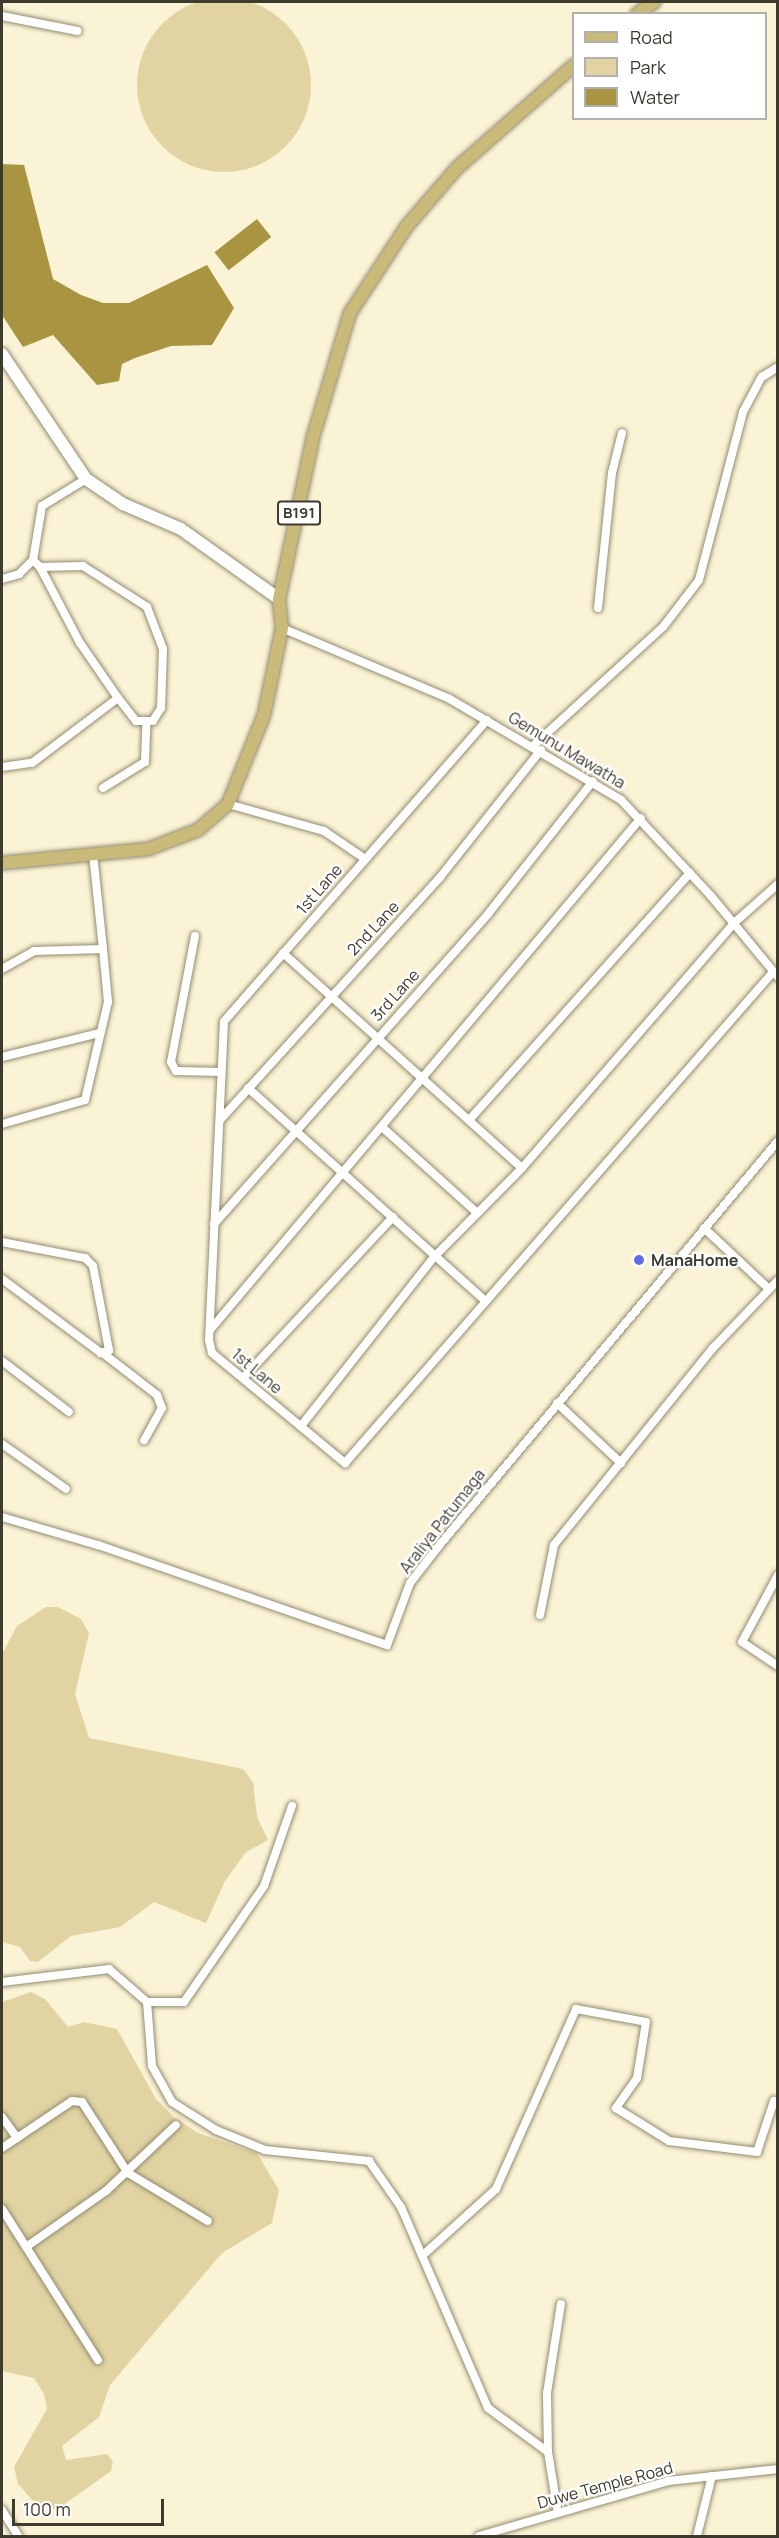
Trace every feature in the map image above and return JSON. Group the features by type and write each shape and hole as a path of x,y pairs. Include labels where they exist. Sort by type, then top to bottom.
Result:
{"main road":[{"path":"640,12 654,2"},
{"name":"B191","path":"2,863 148,849 198,830 228,804 264,716 282,628 279,598 313,437 350,313 407,226 458,167 572,66"}],"street":[{"path":"2,16 78,31"},
{"path":"2,354 86,480 123,504 181,530 279,598"},
{"name":"2nd Lane","path":"220,1120 441,876 537,748 663,627 699,580 743,412 762,377 777,367"},
{"path":"598,608 612,473 622,433"},
{"path":"2,579 19,574 33,561 42,506 86,480"},
{"path":"33,561 40,567 80,643 118,699 136,721 146,724"},
{"path":"40,567 83,566 147,607 163,649 161,708 146,724 145,762 103,788"},
{"name":"Gemunu Mawatha","path":"282,628 487,720 593,781 641,818 734,923 775,974"},
{"path":"2,767 32,763 118,699"},
{"name":"1st Lane","path":"487,720 224,1022 209,1331 213,1353 345,1463 485,1301 775,974"},
{"name":"3rd Lane","path":"214,1225 298,1133 378,1036 488,914 593,781"},
{"path":"228,804 324,831 365,859"},
{"path":"209,1331 344,1174 423,1076 641,818"},
{"path":"2,1124 85,1100 108,1002 93,854"},
{"path":"470,1119 690,873"},
{"path":"301,1426 435,1256 476,1210 522,1168 734,923 777,884"},
{"path":"195,936 171,1062 176,1071 220,1072"},
{"path":"2,969 34,951 103,949"},
{"path":"283,953 332,994 522,1168"},
{"path":"2,1058 100,1034"},
{"path":"248,1088 485,1301"},
{"path":"382,1127 476,1210"},
{"name":"Araliya Patumaga","path":"2,1517 98,1545 381,1647 387,1645 410,1583 557,1403 777,1142"},
{"path":"243,1378 393,1217"},
{"path":"704,1228 769,1289"},
{"path":"2,1242 85,1258 93,1266 110,1345 104,1354"},
{"path":"2,1280 157,1395 162,1408 144,1440"},
{"path":"540,1615 554,1545 777,1280"},
{"path":"2,1361 69,1412"},
{"path":"557,1403 621,1463"},
{"path":"2,1444 66,1489"},
{"path":"777,1575 742,1642 777,1666"},
{"path":"2,1982 109,1969 147,2002 184,2002 264,1886 292,1806"},
{"path":"147,2002 152,2066 172,2103 216,2130 265,2150 369,2161 385,2177 423,2255 488,2408 548,2452"},
{"path":"423,2255 496,2189 576,2009 645,2022 638,2078 616,2108 669,2141 757,2152 774,2101 777,2103"},
{"path":"2,2148 72,2101 82,2102 128,2173 208,2221"},
{"path":"2,2117 17,2138"},
{"path":"26,2247 128,2173 176,2125"},
{"path":"2,2209 98,2360"},
{"path":"558,2513 548,2452 549,2363 561,2304"},
{"name":"Duwe Temple Road","path":"479,2536 668,2481 777,2469"},
{"path":"698,2536 712,2476"},
{"path":"2,2510 18,2536"}],"green space":[{"path":"207,0 241,0 272,13 296,37 309,68 311,85 309,102 296,133 272,157 241,170 224,172 207,170 176,157 152,133 139,102 137,85 139,68 152,37 176,13"},
{"path":"46,1607 58,1607 81,1619 89,1633 75,1694 89,1738 243,1769 253,1782 257,1817 268,1840 246,1852 225,1881 206,1923 154,1902 120,1927 71,1936 38,1962 30,1961 20,1947 2,1942 2,1654 17,1626"},
{"path":"31,1992 45,1999 68,2027 84,2022 117,2029 156,2099 175,2118 198,2133 257,2153 279,2190 272,2223 222,2253 110,2385 99,2417 62,2446 66,2460 107,2454 113,2462 111,2471 56,2510 34,2502 18,2484 14,2467 47,2409 44,2394 34,2378 2,2371 2,2002"}],"water":[{"path":"2,164 24,165 53,279 81,295 103,303 129,303 207,265 234,308 212,345 171,346 135,358 122,364 119,381 97,385 53,335 23,347 2,315"},
{"path":"257,219 271,237 229,270 214,252"}],"place":[{"name":"ManaHome","path":"639,1260"}]}
